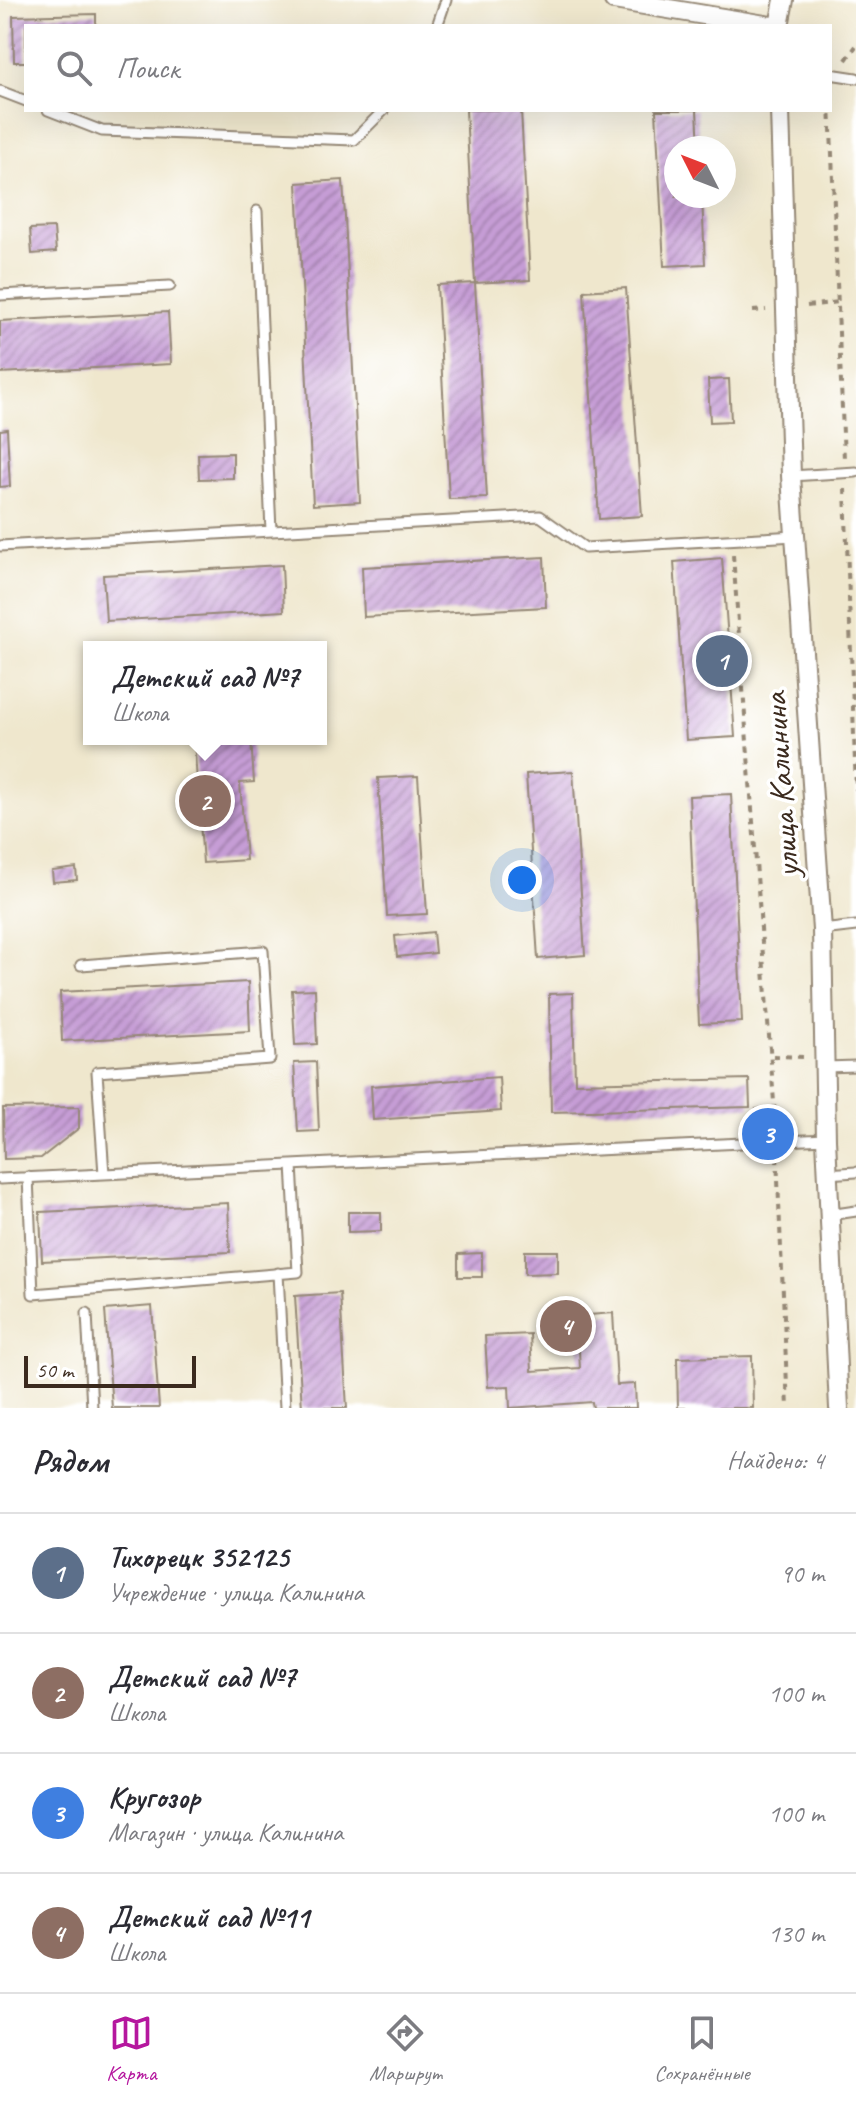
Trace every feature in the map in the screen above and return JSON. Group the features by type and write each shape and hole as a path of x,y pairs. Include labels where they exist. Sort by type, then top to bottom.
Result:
{"street":[{"path":"614,0 759,24"},
{"path":"779,24 784,0"},
{"name":"улица Калинина","path":"780,112 791,476 822,930 827,1174 839,1408"}],"lane":[{"path":"438,24 446,0"},
{"path":"832,74 856,78"},
{"path":"0,91 24,100"},
{"path":"53,112 102,131 354,140 382,112"},
{"path":"257,211 271,531"},
{"path":"0,295 170,286"},
{"path":"791,476 856,472"},
{"path":"0,546 540,516 585,548 795,536"},
{"path":"822,930 856,926"},
{"path":"81,965 263,951 270,1059 97,1072 104,1174"},
{"path":"826,1067 856,1066"},
{"path":"0,1179 826,1139"},
{"path":"28,1177 33,1294 298,1272 292,1165"},
{"path":"827,1174 856,1172"},
{"path":"829,1215 856,1211"},
{"path":"278,1273 285,1408"},
{"path":"87,1313 92,1408"}],"path":[{"path":"830,112 856,790"},
{"path":"732,541 773,1056 788,1408"}],"building":[{"path":"96,14 96,24 24,24 24,62 14,62 13,16"},
{"path":"466,112 521,112 530,280 475,283"},
{"path":"656,112 697,112 698,136 664,136 664,208 703,208 705,264 664,266"},
{"path":"343,180 360,502 313,505 297,183"},
{"path":"54,228 56,252 32,254 30,229"},
{"path":"475,283 487,498 449,499 437,285"},
{"path":"626,288 642,516 599,519 584,291"},
{"path":"168,312 171,364 0,373 0,321"},
{"path":"729,379 731,421 710,422 708,380"},
{"path":"7,429 10,486 0,487 0,430"},
{"path":"233,453 233,478 199,479 198,454"},
{"path":"544,557 546,607 364,617 362,567"},
{"path":"722,558 735,737 686,740 674,562"},
{"path":"282,565 284,611 106,621 103,575"},
{"path":"194,745 251,745 254,782 240,783 246,860 203,863"},
{"path":"573,771 585,955 538,959 526,774"},
{"path":"418,776 427,914 387,916 378,778"},
{"path":"731,794 742,1022 699,1024 689,796"},
{"path":"76,868 77,880 53,882 52,871"},
{"path":"433,932 435,953 397,957 395,936"},
{"path":"248,982 250,1031 62,1041 60,992"},
{"path":"315,989 317,1044 295,1045 292,990"},
{"path":"573,993 575,1083 749,1079 750,1107 551,1112 549,994"},
{"path":"316,1062 319,1131 298,1132 294,1063"},
{"path":"499,1077 501,1111 373,1120 371,1086"},
{"path":"79,1107 79,1128 41,1158 4,1159 3,1108"},
{"path":"769,1107 772,1130 758,1132 756,1109"},
{"path":"228,1203 230,1252 42,1261 40,1212"},
{"path":"348,1212 381,1212 381,1231 348,1232"},
{"path":"525,1251 558,1251 558,1273 525,1274"},
{"path":"482,1253 482,1277 458,1277 458,1254"},
{"path":"340,1293 347,1408 302,1408 295,1296"},
{"path":"152,1306 159,1408 112,1408 105,1310"},
{"path":"613,1313 617,1385 635,1384 636,1408 593,1408 592,1402 510,1408 509,1386 488,1387 485,1336 530,1334 532,1371 580,1368 577,1316"},
{"path":"752,1356 753,1408 678,1408 677,1358"}],"place":[{"name":"Тихорецк 352125","path":"722,661"},
{"name":"Детский сад №7","path":"205,801"},
{"name":"Кругозор","path":"768,1134"},
{"name":"Детский сад №11","path":"566,1326"}]}
